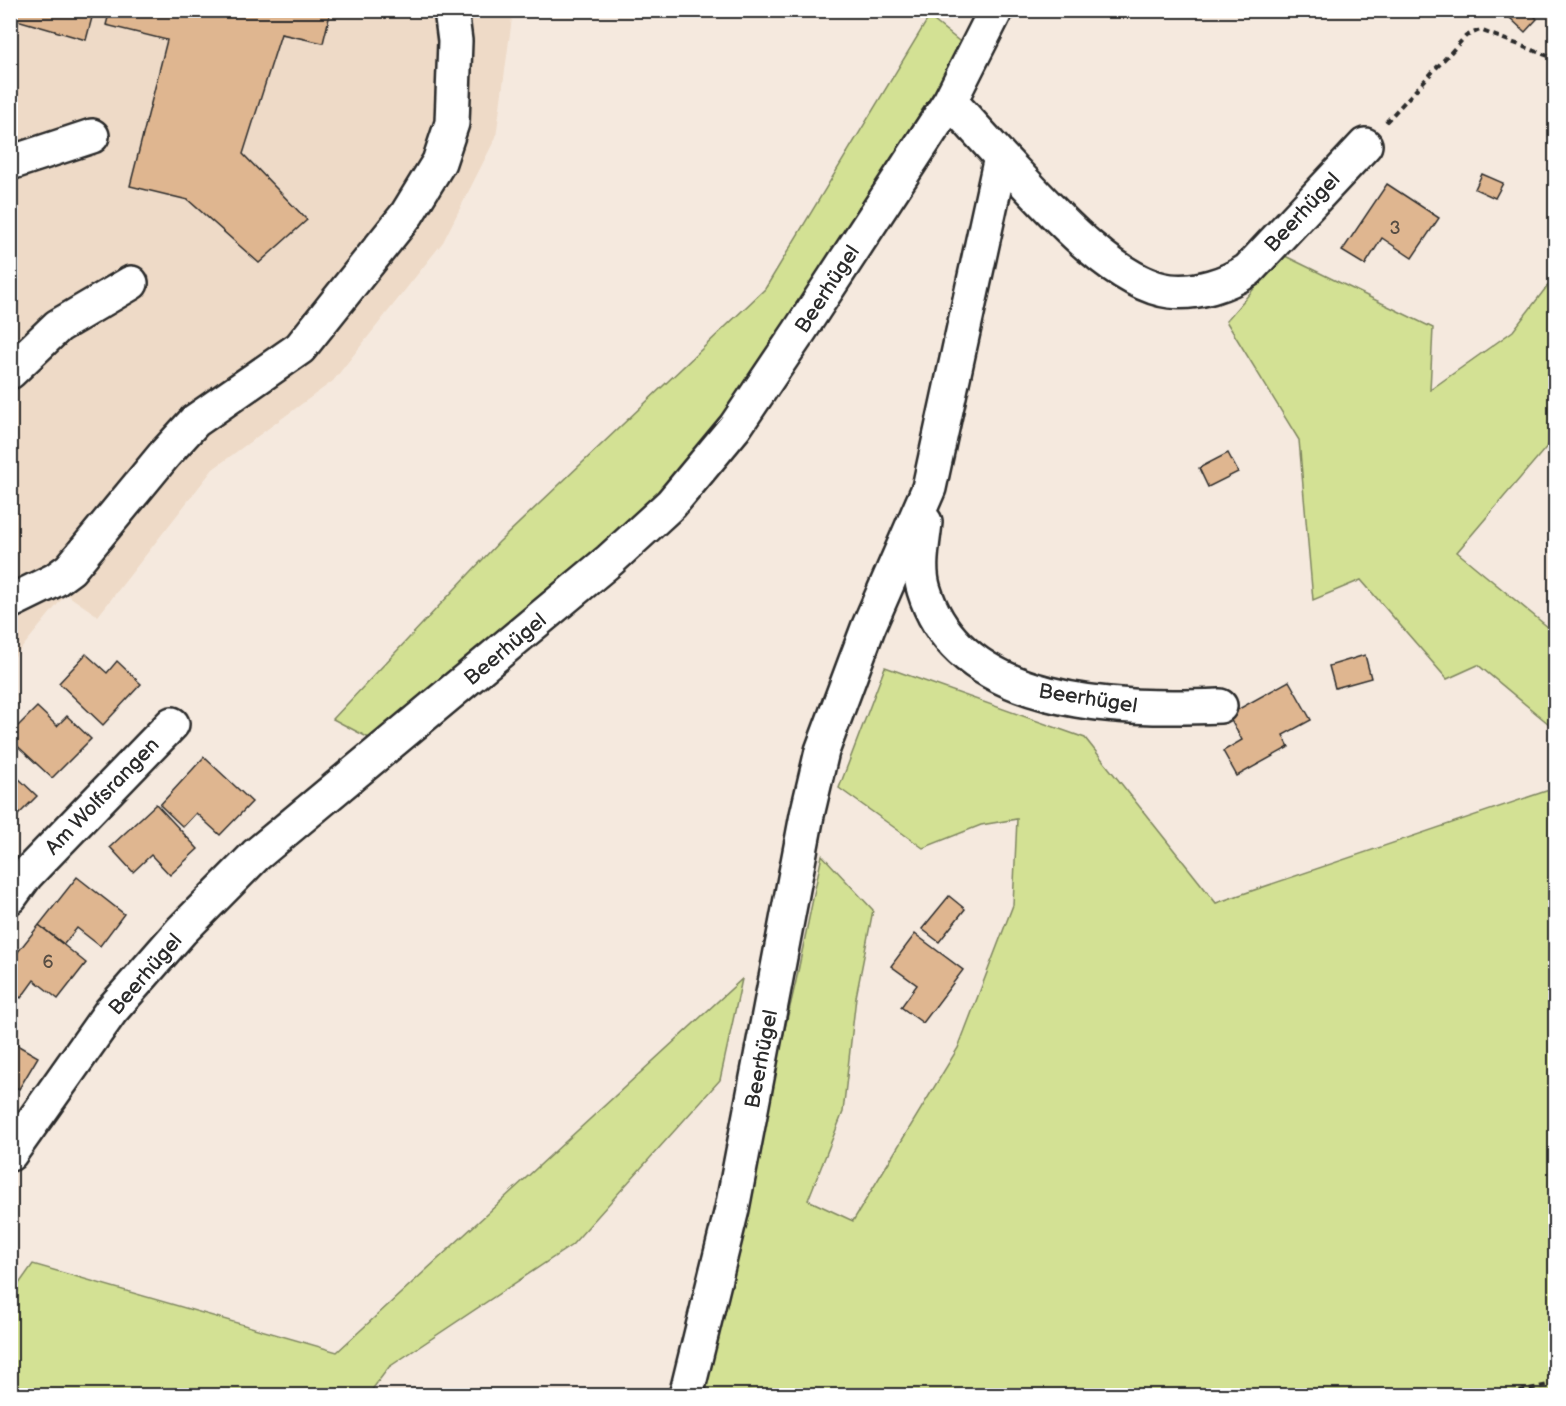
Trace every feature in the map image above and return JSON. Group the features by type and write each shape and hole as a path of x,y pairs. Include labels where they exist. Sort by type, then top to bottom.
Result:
{"street":[{"path":"10,602 55,580 70,569 164,455 195,422 300,348 407,214 439,162 452,123 455,41 451,10"},
{"name":"Beerhügel","path":"10,1154 111,1011 181,931 256,855 583,583 671,504 735,427 950,101 996,10"},
{"name":"Beerhügel","path":"950,101 1067,227 1121,270 1149,286 1172,291 1211,287 1232,280 1248,270 1365,145"},
{"path":"10,163 92,136"},
{"name":"Beerhügel","path":"1001,157 929,488 920,569 924,590 941,629 954,645 989,671 1035,690 1073,699 1154,708 1220,706"},
{"path":"10,372 58,326 131,283"},
{"name":"Beerhügel","path":"686,1395 732,1209 807,815 822,751 868,628 929,488"},
{"name":"Am Wolfsrangen","path":"10,897 26,875 172,724"}],"path":[{"path":"1365,145 1466,36 1480,30 1556,59"},
{"path":"1499,1395 1556,1383"}],"shaded area":[{"path":"11,11 513,11 496,137 443,242 333,381 213,469 98,616 66,594 11,661"}],"green space":[{"path":"929,17 964,45 802,298 682,474 530,608 369,738 333,719 499,542 765,289"},
{"path":"1283,255 1433,328 1430,390 1513,331 1555,276 1555,437 1457,552 1555,633 1555,729 1478,665 1447,679 1361,580 1313,600 1299,440 1226,321"},
{"path":"885,667 1085,738 1216,903 1555,788 1555,1395 637,1396 703,1380 796,981 822,855 873,910 856,997 843,1112 808,1200 853,1221 958,1048 1013,905 1017,819 981,825 923,848 839,788"},
{"path":"742,979 720,1080 572,1245 389,1367 368,1395 11,1395 11,1295 33,1264 337,1352"}],"building":[{"path":"10,10 94,10 86,40 10,18"},
{"path":"110,10 331,10 323,43 281,34 243,154 307,220 259,263 188,200 130,186 167,40 106,25"},
{"path":"1516,10 1529,10 1537,19 1525,32 1509,17"},
{"path":"1482,174 1503,183 1495,198 1475,189"},
{"path":"1387,184 1439,218 1412,258 1382,238 1365,265 1342,251"},
{"path":"1228,453 1238,472 1208,487 1199,468"},
{"path":"86,654 107,673 117,661 141,684 103,725 59,683"},
{"path":"1365,655 1371,678 1335,688 1329,666"},
{"path":"1289,681 1311,720 1283,735 1289,747 1237,776 1223,751 1242,740 1228,715"},
{"path":"37,707 57,726 67,716 91,739 52,778 10,739 10,734"},
{"path":"204,757 252,802 220,835 196,813 183,827 160,805"},
{"path":"15,775 37,796 10,823 10,779"},
{"path":"156,804 198,849 170,875 151,855 133,872 110,847"},
{"path":"77,877 124,914 100,946 77,928 64,944 39,925"},
{"path":"949,896 965,909 939,942 922,929"},
{"path":"39,925 86,963 58,999 34,980 21,998 10,991 10,962"},
{"path":"915,934 963,970 923,1023 901,1007 917,985 891,966"},
{"path":"10,1041 38,1057 19,1089 10,1084"}]}
